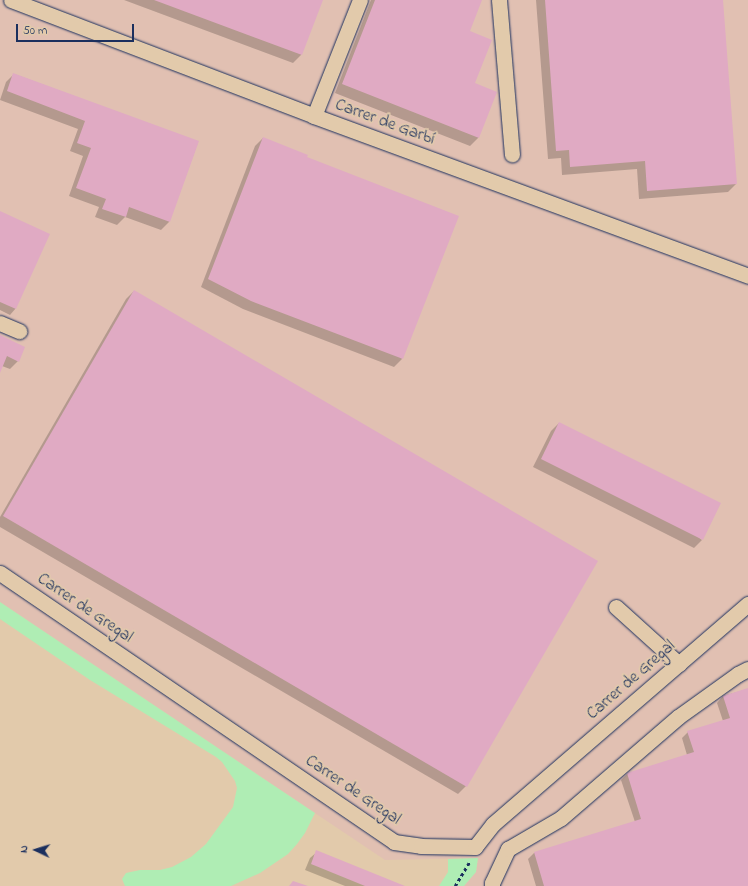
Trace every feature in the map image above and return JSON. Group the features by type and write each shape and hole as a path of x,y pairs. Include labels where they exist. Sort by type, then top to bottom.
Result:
{"street":[{"name":"Carrer de Garbí","path":"11,0 314,116 748,276"},
{"path":"314,116 360,0"},
{"path":"499,0 512,154"},
{"path":"0,323 19,331"},
{"name":"Carrer de Gregal","path":"0,573 394,842 421,846 475,848 493,824 748,604"},
{"path":"616,607 679,664"},
{"path":"492,886 508,849 561,818 678,717 738,674 748,669"}],"path":[{"path":"455,886 469,865 475,848"}],"shaded area":[{"path":"0,0 748,0 748,886 464,886 476,872 478,858 385,860 0,602"}],"green space":[{"path":"0,602 315,813 305,833 297,844 288,854 260,873 231,886 125,886 122,879 126,873 140,870 160,870 172,867 191,857 206,844 233,807 237,788 235,781 222,762 216,757 90,680 0,619"},
{"path":"478,858 476,872 464,886 439,886 448,872 448,859"}],"building":[{"path":"154,0 323,0 302,55"},
{"path":"375,0 482,0 470,31 492,40 475,83 497,92 479,138 342,84"},
{"path":"545,0 723,0 737,184 647,191 645,161 570,167 569,150 556,151"},
{"path":"13,73 199,141 170,222 129,207 126,217 102,209 106,199 76,188 91,148 77,143 85,121 7,91"},
{"path":"263,137 308,155 307,157 459,216 403,359 251,301 208,279"},
{"path":"0,211 50,234 16,309 0,302"},
{"path":"134,290 598,561 467,787 3,516"},
{"path":"0,335 25,347 19,362 7,356 0,373"},
{"path":"559,422 721,503 703,540 541,459"},
{"path":"748,688 748,886 544,886 534,852 641,819 627,773 694,752 687,731 730,718 723,696"},
{"path":"316,850 405,886 365,886 311,864"},
{"path":"293,881 308,886 289,886"}]}
